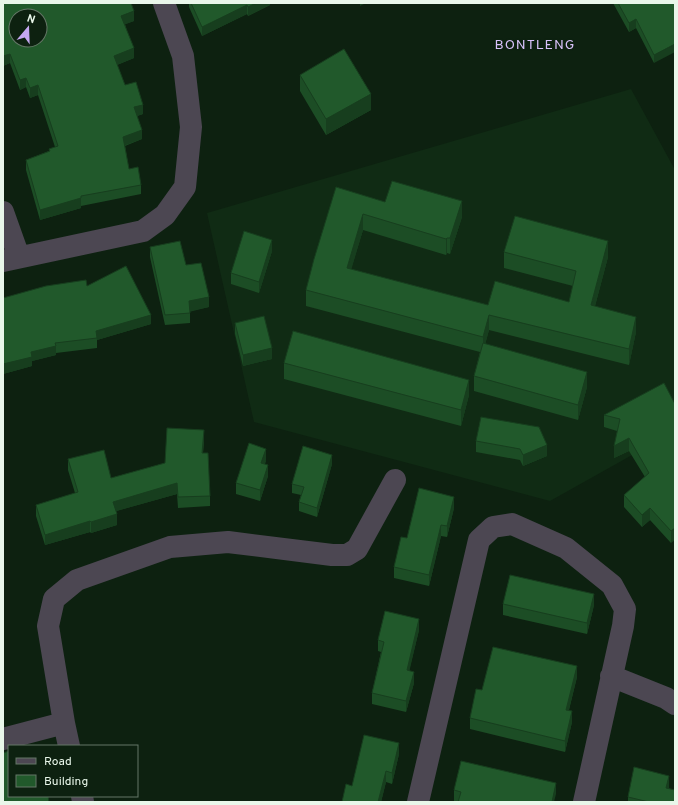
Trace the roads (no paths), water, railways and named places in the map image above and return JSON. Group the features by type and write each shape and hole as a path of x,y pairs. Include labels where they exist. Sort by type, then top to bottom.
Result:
{"street":[{"path":"3,212 11,259 143,231 165,215 185,187 191,127 183,56 164,3"},
{"path":"69,745 48,626 54,599 77,580 170,547 178,546 228,542 332,555 346,554 357,549 395,480"},
{"path":"418,802 479,540 493,527 512,524 566,548 612,585 625,609 623,626 584,802"},
{"path":"611,676 666,698 675,704"},
{"path":"3,739 64,723"}],"district":[{"name":"BONTLENG","path":"535,45"}]}
